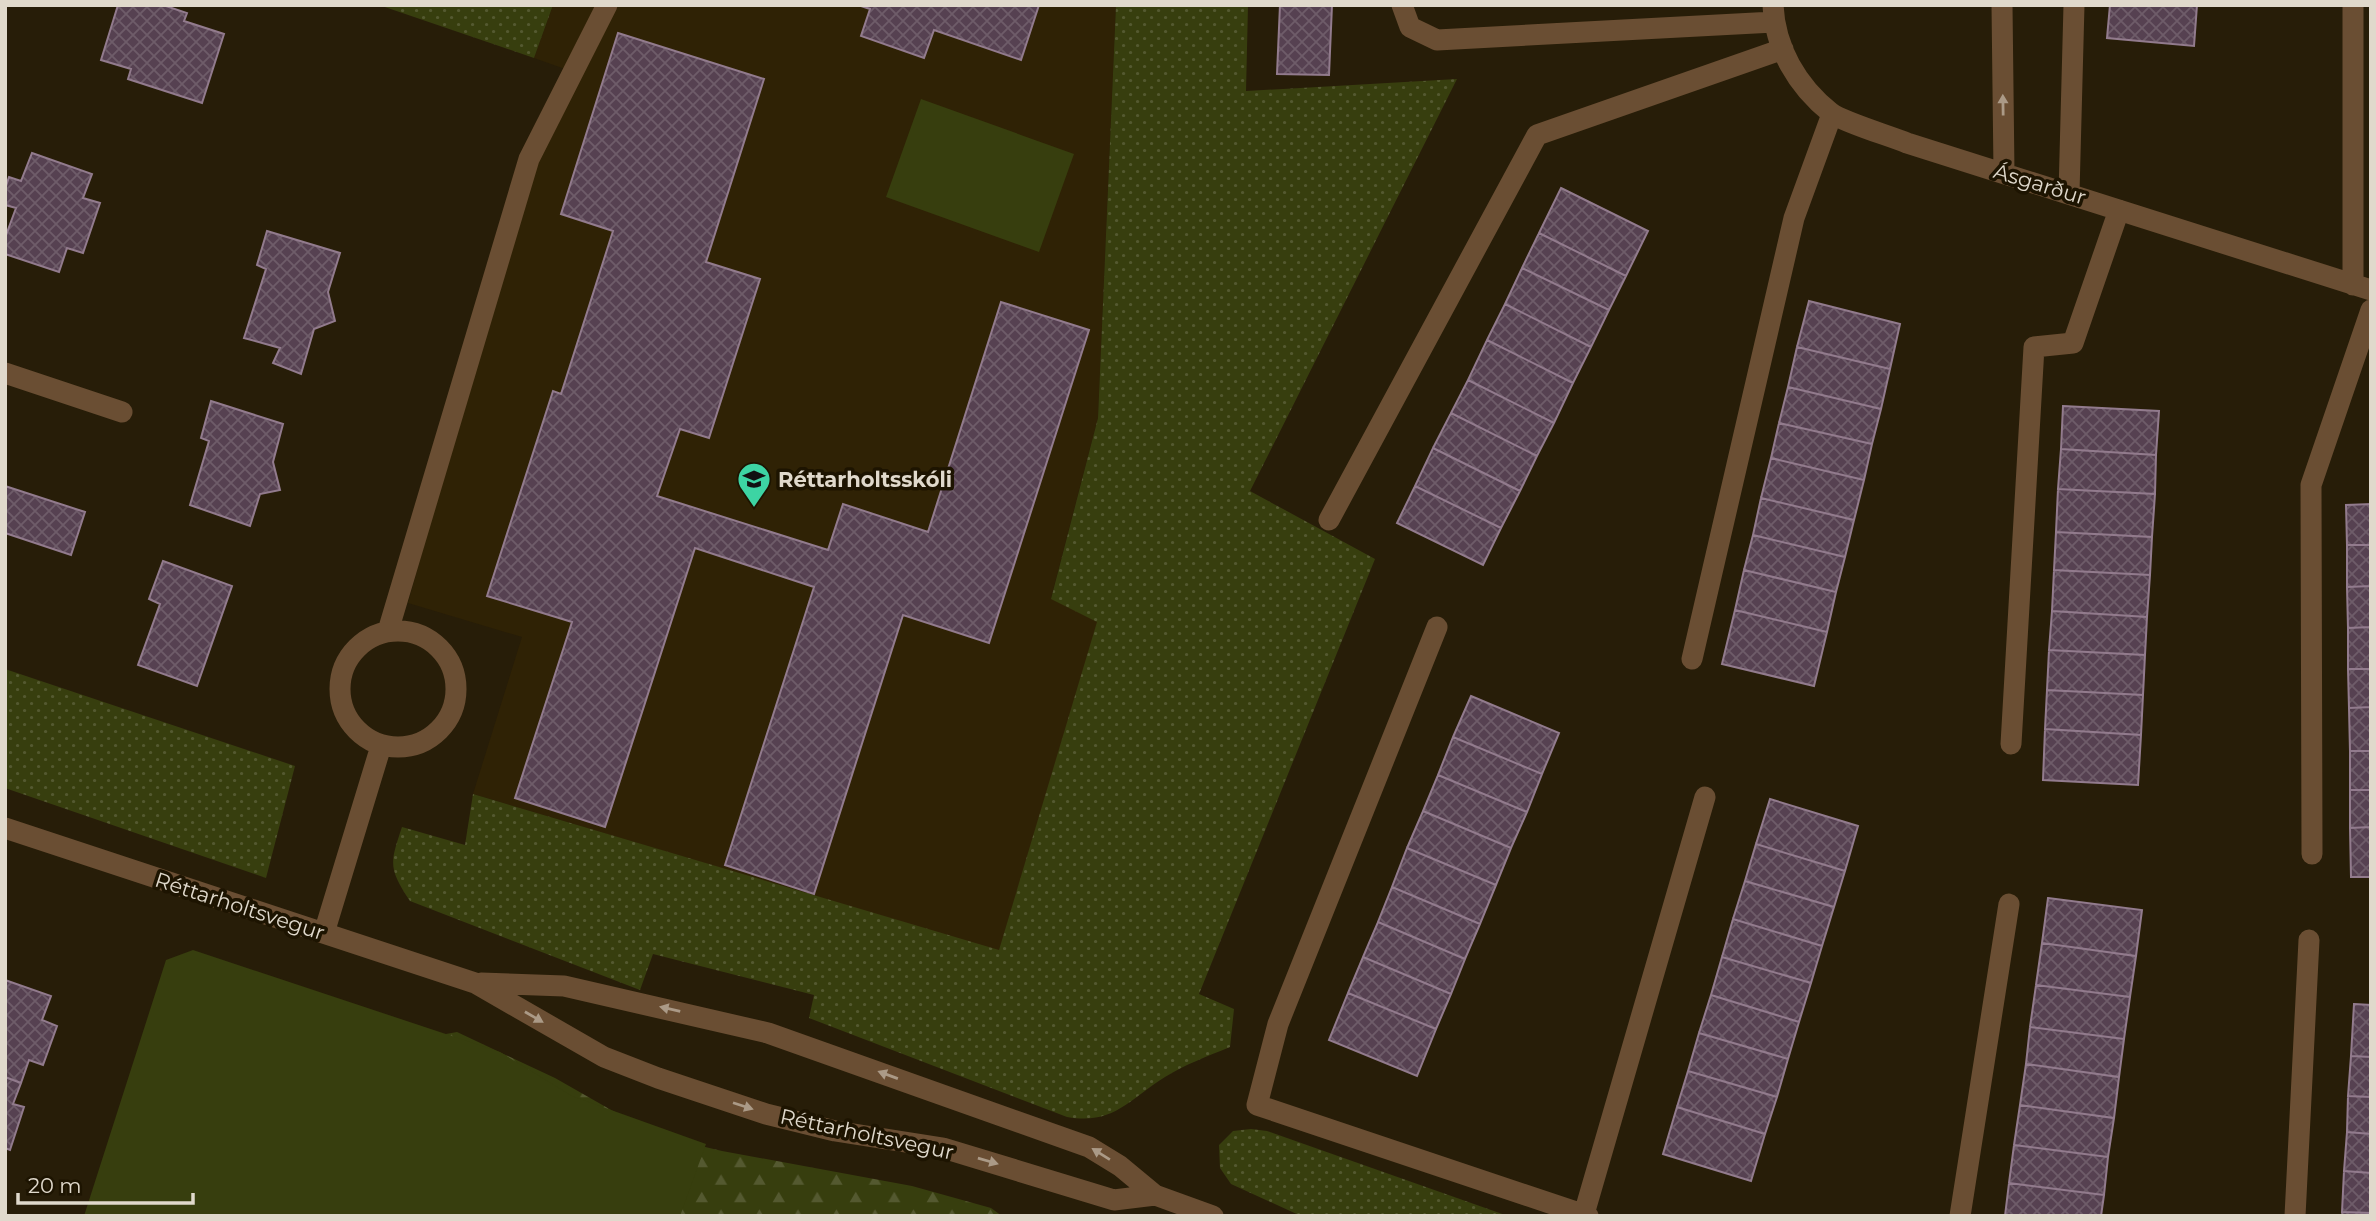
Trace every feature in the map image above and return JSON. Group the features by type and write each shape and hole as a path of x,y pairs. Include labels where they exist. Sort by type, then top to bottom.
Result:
{"street":[{"path":"388,631 529,159 607,5"},
{"path":"1402,5 1410,27 1437,40 1774,14"},
{"path":"2002,5 2004,173"},
{"path":"2069,193 2074,5"},
{"path":"2353,5 2362,288"},
{"name":"Ásgarður","path":"1774,14 1791,72 1832,114 1907,143 2362,288"},
{"path":"1329,520 1537,135 1783,49"},
{"path":"1692,659 1794,218 1832,114"},
{"path":"2011,744 2034,347 2073,343 2119,210"},
{"path":"2312,854 2311,485 2371,310"},
{"path":"5,373 122,412"},
{"path":"1437,627 1278,1024 1257,1105 1586,1215 1705,797"},
{"path":"388,631 407,631 425,637 440,649 452,665 456,683 455,702 448,720 428,739 400,748 381,746 364,737 350,723 341,705 339,686 344,667 355,650 370,638 388,631"},
{"path":"324,933 381,746"},
{"name":"Réttarholtsvegur","path":"5,828 475,983 604,1057 766,1114 835,1131 943,1148 1114,1200 1155,1195"},
{"path":"1960,1216 2009,904"},
{"path":"2295,1216 2309,940"},
{"name":"Réttarholtsvegur","path":"475,983 564,986 768,1033 1089,1147 1120,1166 1155,1195 1182,1210 1213,1216"}],"shaded area":[{"name":"Réttarholtsskóli","path":"553,5 1116,5 1098,418 1051,598 1098,622 999,951 473,794 522,637 408,603 503,260 568,70 534,58"}],"green space":[{"path":"379,5 553,5 534,58"},
{"path":"1116,5 1248,5 1246,91 1457,79 1250,491 1375,559 1199,994 1234,1009 1230,1047 1172,1073 1109,1114 1083,1119 1067,1117 809,1018 814,995 653,954 640,990 410,901 398,881 393,865 402,827 465,845 473,794 999,950 1097,622 1051,599 1098,418"},
{"path":"921,99 1074,154 1039,252 886,197"},
{"path":"5,669 295,766 266,878 5,788"},
{"path":"193,950 500,1052 572,1096 706,1144 680,1216 84,1216 166,960"},
{"path":"457,1032 555,1078 655,1135 722,1151 912,1186 991,1208 1002,1216 563,1216 435,1036"},
{"path":"1233,1131 1267,1131 1508,1216 1301,1216 1231,1184 1220,1168 1219,1145"}],"building":[{"path":"118,5 163,5 187,13 184,21 224,34 202,103 128,79 131,69 101,60"},
{"path":"858,5 1039,5 1021,60 934,30 924,58 861,36 870,9"},
{"path":"1280,5 1332,5 1329,75 1277,74"},
{"path":"2110,5 2197,5 2194,46 2107,38"},
{"name":"Réttarholtsskóli","path":"618,33 764,79 706,262 760,279 709,438 680,429 657,496 828,550 843,504 928,532 1001,302 1089,330 989,643 903,615 814,894 725,865 814,587 695,548 605,827 515,798 572,622 487,596 553,391 561,394 613,231 561,214"},
{"path":"32,153 92,174 83,198 100,203 83,253 67,248 59,272 5,254 5,238 16,208 5,205 5,189 9,177 21,181"},
{"path":"1561,188 1648,231 1626,276 1539,233"},
{"path":"267,231 340,253 328,292 335,321 314,329 301,374 273,363 280,348 244,338 266,269 257,265"},
{"path":"1539,233 1626,276 1609,310 1522,268"},
{"path":"1522,268 1609,310 1591,347 1505,304"},
{"path":"1809,301 1900,324 1890,369 1797,347"},
{"path":"1505,304 1591,347 1573,383 1487,340"},
{"path":"1487,340 1573,383 1554,423 1468,380"},
{"path":"1797,347 1890,369 1881,409 1788,387"},
{"path":"1468,380 1554,423 1537,456 1451,413"},
{"path":"1788,387 1881,409 1872,444 1779,423"},
{"path":"211,401 283,424 273,462 280,490 260,494 250,526 190,505 209,441 201,438"},
{"path":"2063,406 2159,411 2156,455 2061,449"},
{"path":"1451,413 1537,456 1520,491 1433,448"},
{"path":"1779,423 1872,444 1864,480 1771,458"},
{"path":"1433,448 1520,491 1501,528 1415,486"},
{"path":"2061,449 2156,455 2155,494 2058,489"},
{"path":"1771,458 1864,480 1854,520 1761,498"},
{"path":"5,486 85,512 71,555 5,533"},
{"path":"1415,486 1501,528 1483,565 1397,523"},
{"path":"2058,489 2155,494 2152,537 2056,532"},
{"path":"1761,498 1854,520 1845,557 1753,535"},
{"path":"2371,504 2371,545 2347,545 2346,505"},
{"path":"2056,532 2152,537 2150,575 2054,570"},
{"path":"1753,535 1845,557 1836,592 1744,570"},
{"path":"2347,545 2371,545 2371,586 2347,587"},
{"path":"163,561 232,586 197,686 138,665 160,604 149,599"},
{"path":"1744,570 1836,592 1827,632 1735,610"},
{"path":"2054,570 2150,575 2147,617 2052,611"},
{"path":"2371,586 2371,627 2348,628 2347,587"},
{"path":"1735,610 1827,632 1814,686 1722,664"},
{"path":"2052,611 2147,617 2145,655 2049,650"},
{"path":"2371,627 2371,669 2348,669 2348,628"},
{"path":"2049,650 2145,655 2143,695 2047,690"},
{"path":"2348,669 2371,669 2371,707 2349,708"},
{"path":"2047,690 2143,695 2141,735 2045,729"},
{"path":"1471,696 1559,733 1542,774 1453,737"},
{"path":"2371,707 2371,751 2350,751 2349,708"},
{"path":"2045,729 2141,735 2138,785 2043,780"},
{"path":"1453,737 1542,774 1527,812 1438,775"},
{"path":"2350,751 2371,751 2371,790 2350,790"},
{"path":"1438,775 1527,812 1511,848 1423,811"},
{"path":"2350,790 2371,790 2371,827 2350,828"},
{"path":"1770,799 1858,826 1845,871 1756,844"},
{"path":"1423,811 1511,848 1496,885 1407,848"},
{"path":"2371,827 2371,877 2351,877 2350,828"},
{"path":"1756,844 1845,871 1834,907 1745,881"},
{"path":"1407,848 1496,885 1480,924 1392,887"},
{"path":"1745,881 1834,907 1822,946 1733,919"},
{"path":"1392,887 1480,924 1465,959 1378,922"},
{"path":"2048,898 2142,910 2136,956 2042,943"},
{"path":"1733,919 1822,946 1811,983 1722,957"},
{"path":"1378,922 1465,959 1451,994 1363,957"},
{"path":"2042,943 2136,956 2130,997 2036,985"},
{"path":"1363,957 1451,994 1436,1029 1348,993"},
{"path":"1722,957 1811,983 1799,1022 1711,995"},
{"path":"5,980 51,996 42,1020 57,1026 43,1065 29,1060 21,1083 5,1077"},
{"path":"2036,985 2130,997 2124,1039 2030,1027"},
{"path":"1348,993 1436,1029 1417,1076 1329,1040"},
{"path":"1711,995 1799,1022 1788,1059 1699,1033"},
{"path":"2354,1004 2371,1005 2371,1057 2351,1056"},
{"path":"2030,1027 2124,1039 2119,1077 2026,1064"},
{"path":"1699,1033 1788,1059 1777,1097 1688,1071"},
{"path":"2351,1056 2371,1057 2371,1097 2348,1096"},
{"path":"2026,1064 2119,1077 2114,1118 2020,1105"},
{"path":"1688,1071 1777,1097 1765,1134 1677,1107"},
{"path":"5,1077 21,1083 13,1104 24,1107 10,1150 5,1148"},
{"path":"2348,1096 2371,1097 2371,1134 2347,1132"},
{"path":"2020,1105 2114,1118 2108,1157 2014,1145"},
{"path":"1677,1107 1765,1134 1751,1181 1663,1154"},
{"path":"2347,1132 2371,1134 2371,1173 2344,1171"},
{"path":"2014,1145 2108,1157 2104,1195 2009,1183"},
{"path":"2344,1171 2371,1173 2371,1213 2342,1212"},
{"path":"2009,1183 2104,1195 2101,1216 2005,1216"},
{"path":"2342,1212 2371,1213 2371,1216 2342,1216"}],"place":[{"name":"Réttarholtsskóli","path":"754,509"}]}
